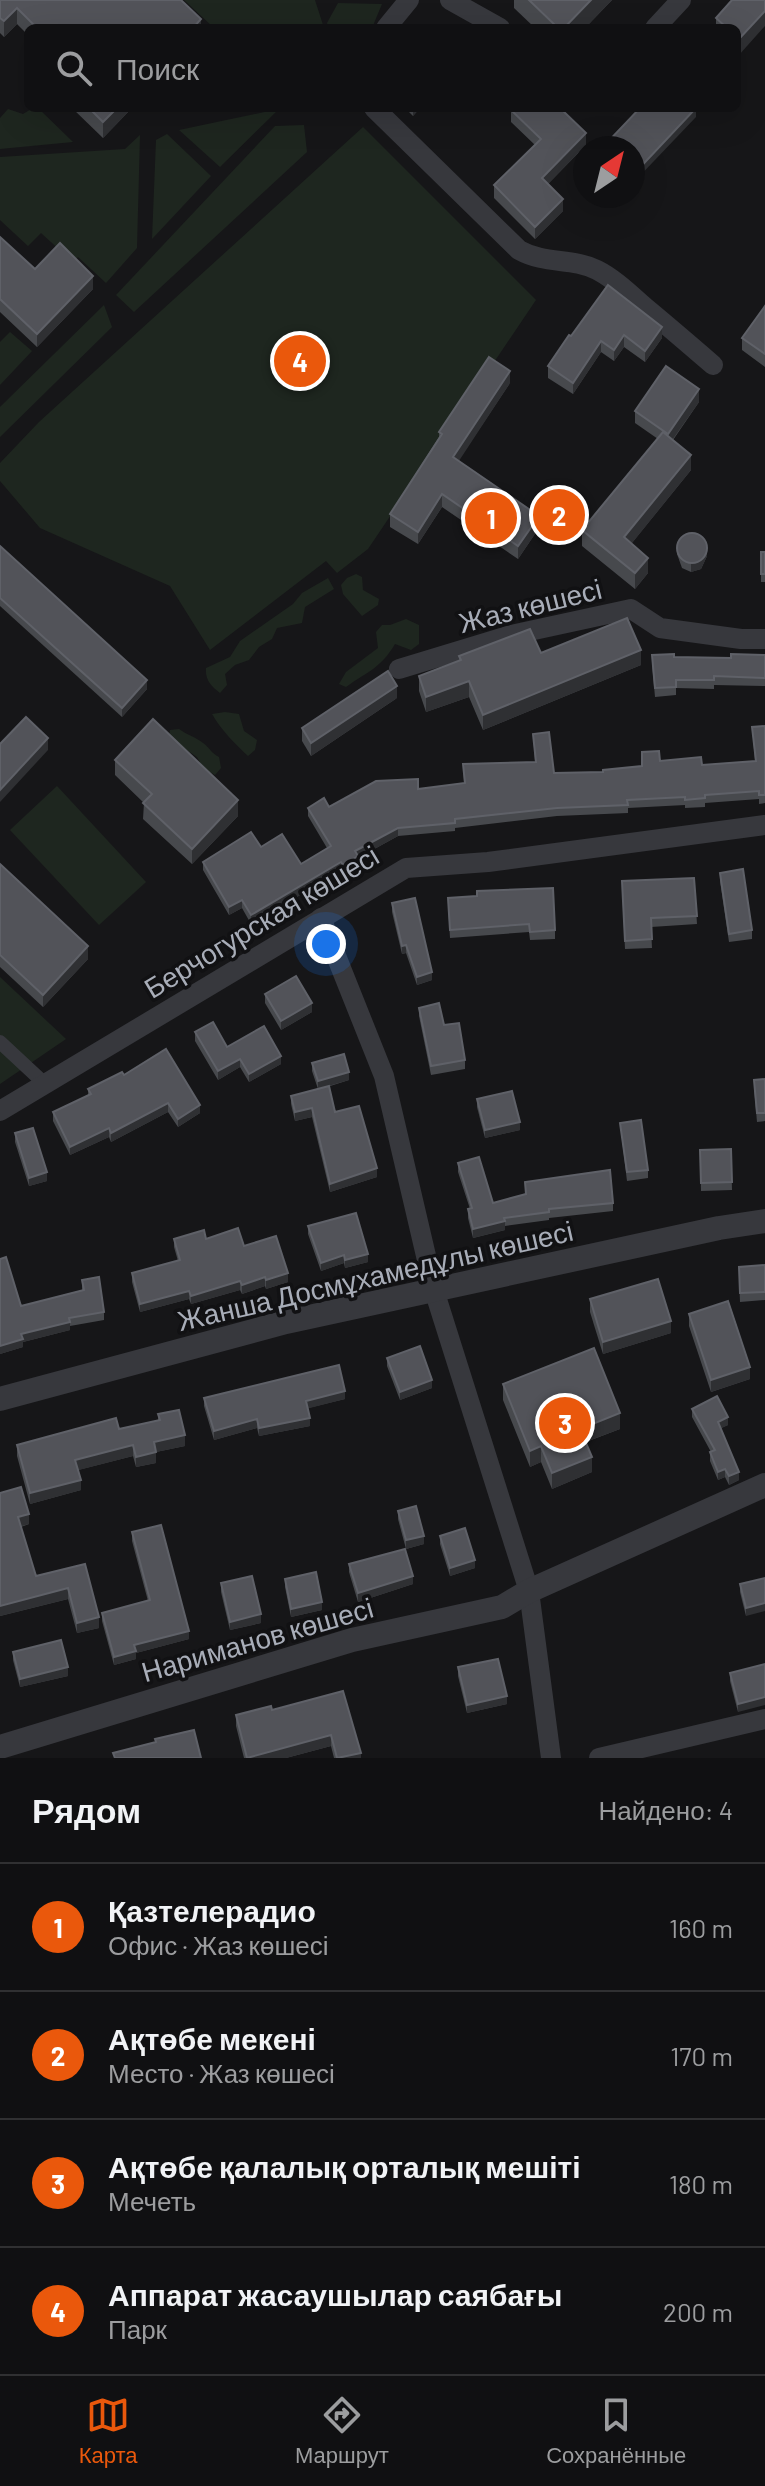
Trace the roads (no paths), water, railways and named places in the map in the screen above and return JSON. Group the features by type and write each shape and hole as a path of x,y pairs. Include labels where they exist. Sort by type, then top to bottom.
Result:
{"street":[{"path":"389,24 409,0"},
{"path":"450,0 493,24"},
{"path":"659,24 681,0"},
{"path":"378,112 519,250 533,258 578,263 597,270 617,283 713,365"},
{"name":"Жаз көшесі","path":"399,669 511,635 631,609 660,628 741,639 765,639"},
{"name":"Берчогурская көшесі","path":"0,1111 406,868 488,862 765,825"},
{"path":"321,918 384,1076 434,1290 529,1591 551,1758"},
{"path":"0,1042 44,1083"},
{"name":"Жанша Досмұхамедұлы көшесі","path":"0,1399 286,1322 765,1221"},
{"name":"Нариманов көшесі","path":"0,1747 352,1640 502,1607 529,1591 765,1485"},
{"path":"599,1758 765,1719"}],"place":[{"name":"Аппарат жасаушылар саябағы","path":"300,361"},
{"name":"Ақтөбе мекені","path":"559,515"},
{"name":"Қазтелерадио","path":"491,518"},
{"name":"Ақтөбе қалалық орталық мешіті","path":"565,1423"}]}
